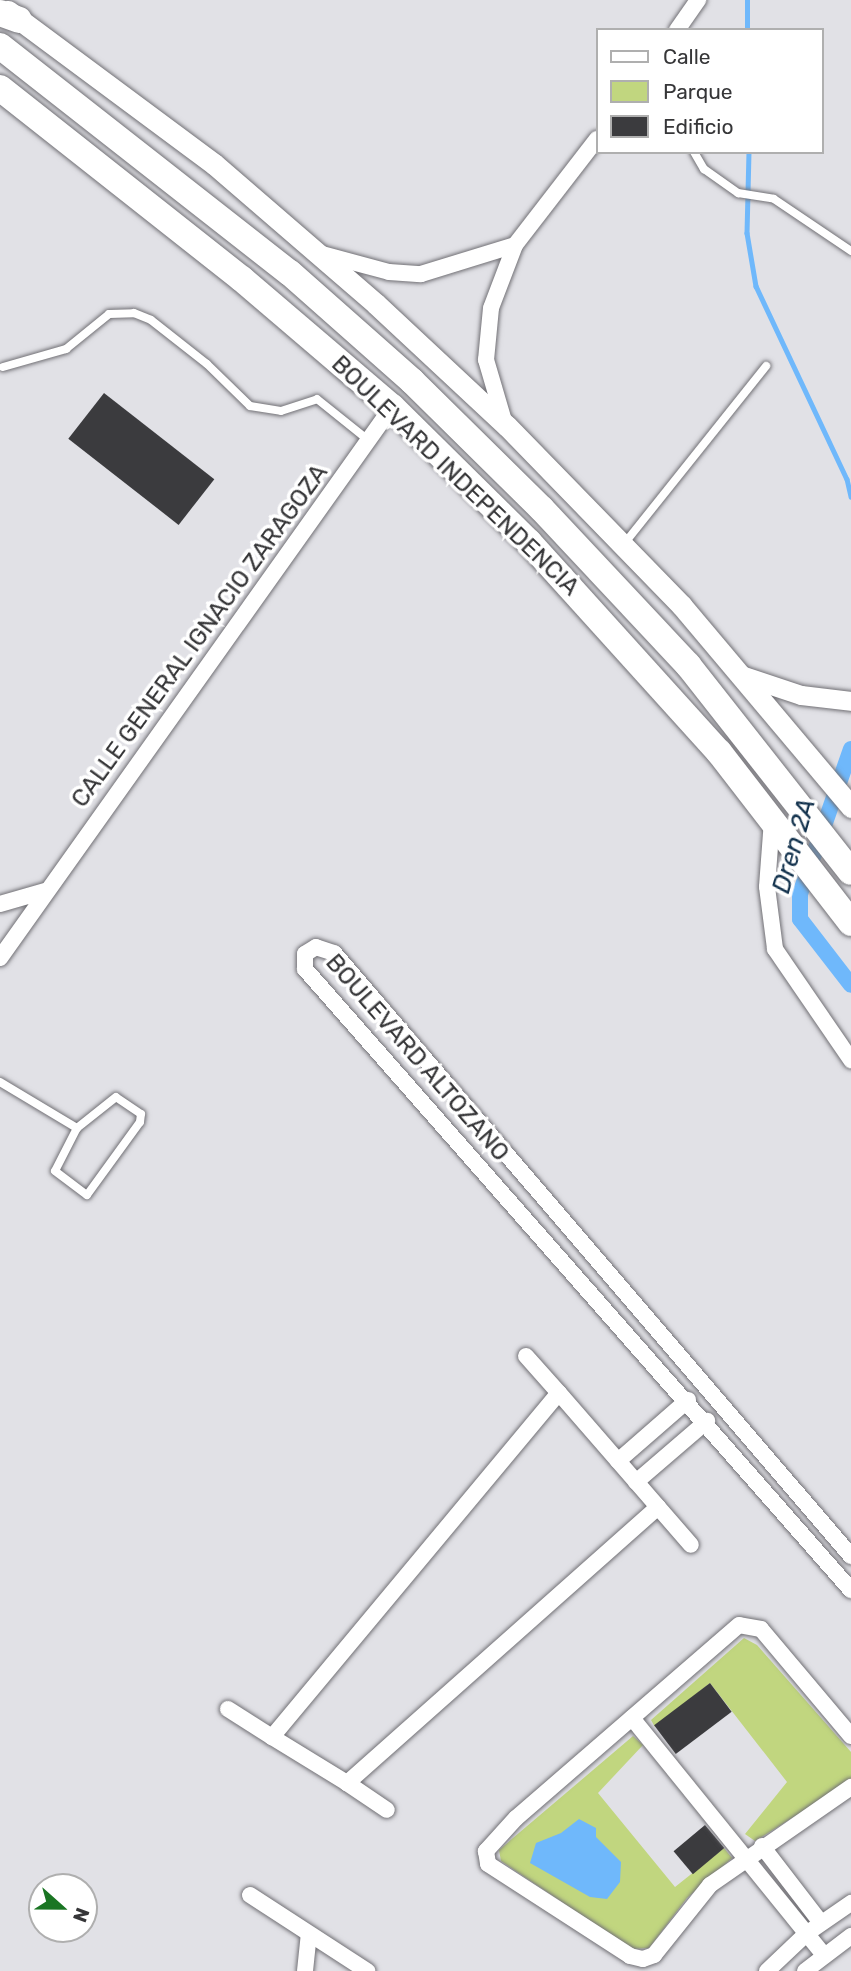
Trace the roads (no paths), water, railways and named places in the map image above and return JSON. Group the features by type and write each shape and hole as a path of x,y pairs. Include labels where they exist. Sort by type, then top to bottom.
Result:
{"highway":[{"name":"BOULEVARD INDEPENDENCIA","path":"0,46 290,272 412,381 542,509 688,665 851,872"},
{"name":"BOULEVARD INDEPENDENCIA","path":"0,88 144,198 392,407 610,627 772,820 851,923"}],"main road":[{"path":"6,12 214,164 318,253 507,426 624,544 744,676 850,806"}],"street":[{"path":"678,28 698,0"},
{"path":"507,426 490,382 487,334 491,308 515,245 596,140"},
{"path":"318,253 390,272 421,275 515,245"},
{"name":"CALLE GENERAL IGNACIO ZARAGOZA","path":"0,958 45,891 392,407"},
{"path":"744,676 801,695 851,701"},
{"path":"772,820 767,887 775,949 851,1060"},
{"path":"0,905 45,891"},
{"name":"BOULEVARD ALTOZANO","path":"851,1556 334,953 316,947 305,954 305,969 707,1421 851,1590"},
{"path":"526,1356 691,1545"},
{"path":"272,1737 559,1392"},
{"path":"618,1461 688,1400"},
{"path":"636,1482 707,1421"},
{"path":"347,1783 658,1507"},
{"path":"851,1736 761,1629 748,1624 739,1625 516,1818 486,1851 488,1864 630,1956 643,1959 654,1955 710,1885 762,1846 851,1787"},
{"path":"228,1709 387,1810"},
{"path":"632,1718 823,1954"},
{"path":"762,1846 821,1923"},
{"path":"250,1895 367,1971"},
{"path":"767,1971 806,1934 851,1903"},
{"path":"305,1971 309,1934"},
{"path":"805,1971 823,1954 851,1936"}],"lane":[{"path":"695,154 704,169 738,193 774,200 851,251"},
{"path":"3,367 66,349 109,314 134,313 151,320 207,364 250,406 281,411 317,398 368,440"},
{"path":"624,544 766,366"},
{"path":"0,1083 16,1096 77,1128"},
{"path":"113,1098 120,1098 141,1114 140,1122 87,1195 54,1171 77,1128 113,1098"}],"water":[{"path":"579,1819 596,1828 596,1837 621,1862 620,1882 607,1899 590,1897 530,1863 536,1843 561,1833"}],"waterway":[{"path":"747,0 747,28"},
{"path":"749,154 747,233 756,286 847,479 851,497"},
{"name":"Dren 2A","path":"851,749 800,894 800,919 851,985"}]}
